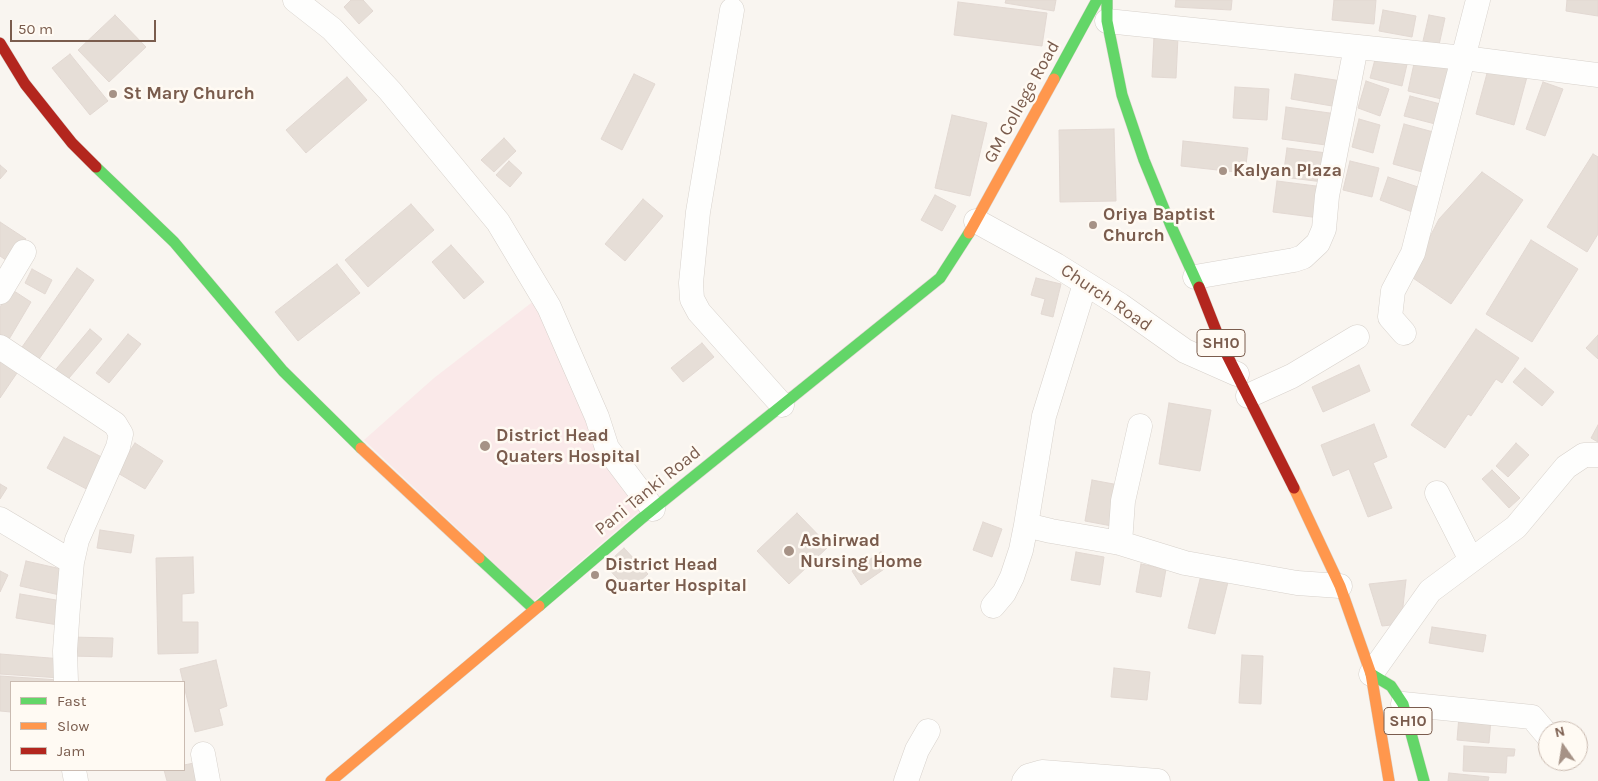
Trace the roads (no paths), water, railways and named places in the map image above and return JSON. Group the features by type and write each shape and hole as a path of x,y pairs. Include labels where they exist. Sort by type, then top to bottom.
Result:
{"street":[{"path":"296,0 332,29 390,91 498,222 549,307 598,417 607,448 653,509"},
{"name":"GM College Road","path":"976,221 1098,0"},
{"path":"1404,333 1390,317 1392,292 1413,253 1478,0"},
{"path":"732,10 698,212 691,283 692,298 699,312 782,405"},
{"path":"1107,11 1356,47 1464,58 1598,76"},
{"name":"SH10","path":"1107,11 1122,95 1170,226 1195,276 1221,343 1340,586 1371,674 1390,686 1424,781"},
{"path":"0,43 25,84 72,143 124,196 174,242 283,371 379,466 534,609"},
{"path":"1195,276 1294,260 1303,257 1318,243 1324,229 1327,196 1356,47"},
{"name":"Pani Tanki Road","path":"332,781 653,509 940,278 976,221"},
{"name":"Church Road","path":"976,221 1056,265 1120,305 1185,351 1237,374"},
{"path":"0,292 24,252"},
{"path":"992,606 1004,592 1012,577 1021,550 1044,416 1085,284"},
{"path":"1248,396 1292,376 1357,337"},
{"path":"0,347 115,424 121,434 118,447 77,540 72,562 65,651 66,681"},
{"path":"1120,544 1123,501 1140,426"},
{"path":"1389,781 1371,674 1430,591 1516,527 1566,467 1584,455 1598,455"},
{"path":"1437,492 1471,560"},
{"path":"0,519 72,562"},
{"path":"1026,525 1120,544 1186,563 1297,583 1340,586"},
{"path":"1371,674 1395,702 1532,717 1538,724"},
{"path":"906,781 917,750 928,731"},
{"path":"203,754 208,781"},
{"path":"1024,781 1028,776 1042,772 1158,781"}],"place":[{"name":"St Mary Church","path":"113,94"},
{"name":"Kalyan Plaza","path":"1223,171"},
{"name":"Oriya Baptist Church","path":"1093,225"},
{"name":"District Head Quaters Hospital","path":"485,446"},
{"name":"Ashirwad Nursing Home","path":"789,551"},
{"name":"District Head Quarter Hospital","path":"595,575"}]}
